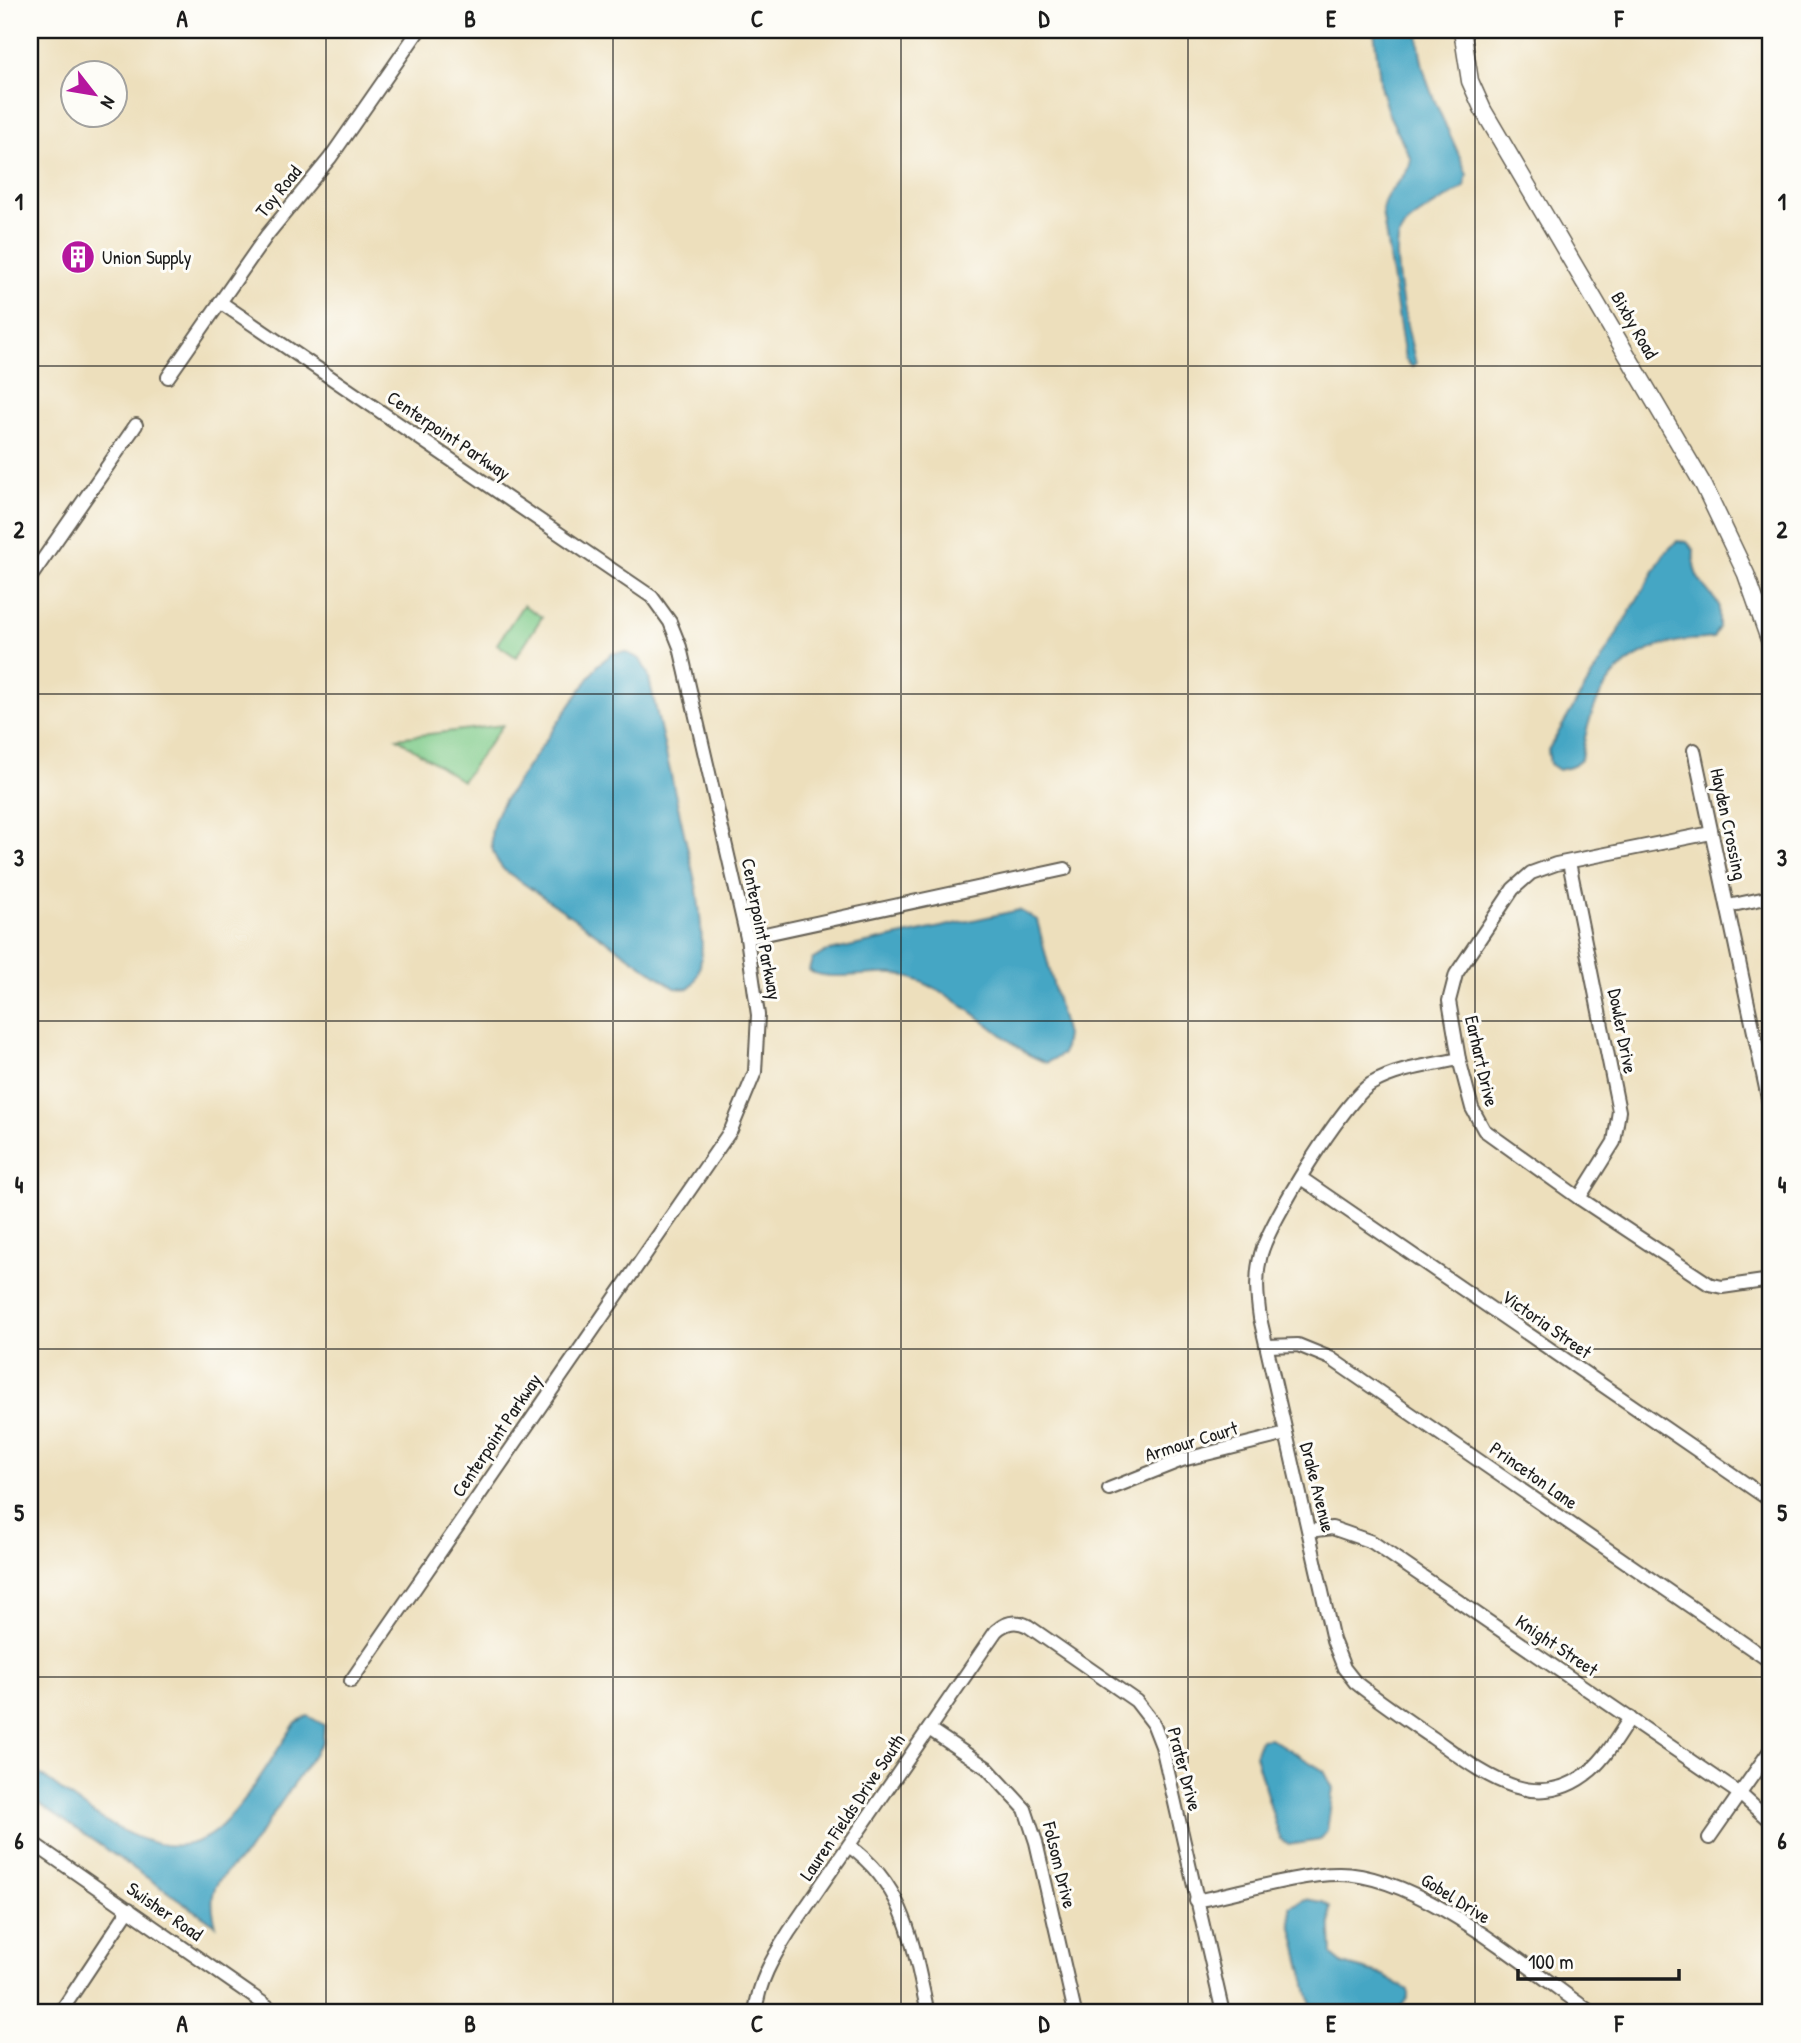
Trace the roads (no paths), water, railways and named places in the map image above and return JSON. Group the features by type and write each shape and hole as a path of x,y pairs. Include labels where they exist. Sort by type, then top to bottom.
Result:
{"street":[{"name":"Toy Road","path":"168,377 280,217 330,158 419,30"},
{"name":"Bixby Road","path":"1462,30 1468,73 1483,110 1704,486 1746,574 1771,645"},
{"name":"Centerpoint Parkway","path":"220,302 652,597 670,622 680,647 747,938 758,1015 756,1058 751,1084 731,1130 351,1681"},
{"path":"30,578 136,425"},
{"name":"Hayden Crossing","path":"1694,750 1771,1112"},
{"name":"Earhart Drive","path":"1711,833 1569,862 1531,873 1522,881 1455,974 1449,1001 1459,1059 1472,1108 1484,1130 1578,1198 1709,1284 1722,1287 1771,1280"},
{"name":"Dowler Drive","path":"1569,862 1619,1111 1614,1142 1578,1198"},
{"path":"747,938 1065,869"},
{"path":"1728,906 1771,897"},
{"name":"Drake Avenue","path":"1459,1059 1382,1078 1357,1096 1268,1230 1259,1258 1256,1288 1266,1346 1333,1640 1344,1668 1366,1691 1483,1773 1520,1788 1539,1790 1564,1786 1590,1771 1630,1718"},
{"name":"Victoria Street","path":"1301,1178 1771,1501"},
{"name":"Princeton Lane","path":"1266,1346 1298,1345 1330,1358 1771,1662"},
{"name":"Armour Court","path":"1109,1489 1182,1460 1286,1434"},
{"name":"Knight Street","path":"1309,1531 1332,1528 1372,1542 1740,1794 1771,1822"},
{"name":"Prater Drive","path":"996,1631 1011,1622 1028,1626 1136,1701 1153,1723 1162,1746 1223,2013"},
{"name":"Lauren Fields Drive South","path":"755,2013 759,1987 769,1963 996,1631"},
{"name":"Folsom Drive","path":"929,1729 987,1768 1025,1809 1036,1842 1075,2013"},
{"path":"1709,1838 1771,1749"},
{"name":"Swisher Road","path":"30,1841 276,2013"},
{"path":"849,1846 876,1869 898,1900 910,1933 928,2013"},
{"name":"Gobel Drive","path":"1196,1901 1338,1874 1372,1878 1429,1900 1587,2012"},
{"path":"60,2013 129,1909"}],"water":[{"path":"1374,30 1418,30 1429,87 1467,175 1464,187 1414,219 1402,230 1398,241 1401,296 1416,364 1412,367 1405,359 1382,211 1387,196 1406,172 1411,159 1388,113 1381,89"},
{"path":"1677,541 1687,542 1694,550 1697,575 1719,605 1719,627 1713,638 1681,641 1654,648 1635,657 1620,669 1598,699 1590,718 1581,759 1571,767 1559,770 1550,764 1548,750 1664,554"},
{"path":"625,652 640,659 648,674 697,890 701,958 699,971 687,989 675,988 504,870 492,845 492,828 503,802 598,665 613,653"},
{"path":"1019,910 1037,920 1066,1035 1063,1054 1046,1063 1029,1055 947,995 911,978 894,974 836,976 815,974 809,970 812,960 825,952"},
{"path":"308,1716 324,1725 323,1741 246,1854 217,1884 212,1900 216,1925 30,1797 30,1767 96,1815 122,1830 148,1841 173,1845 198,1841 232,1815 252,1790 296,1722"},
{"path":"1270,1738 1324,1771 1333,1788 1327,1831 1320,1840 1289,1845 1280,1839 1255,1755 1261,1739"},
{"path":"1305,1899 1323,1902 1330,1907 1332,1955 1343,1964 1383,1975 1408,1990 1408,1997 1397,2013 1315,2013 1312,2010 1291,1923 1290,1907"}],"place":[{"name":"Union Supply","path":"78,257"}]}
